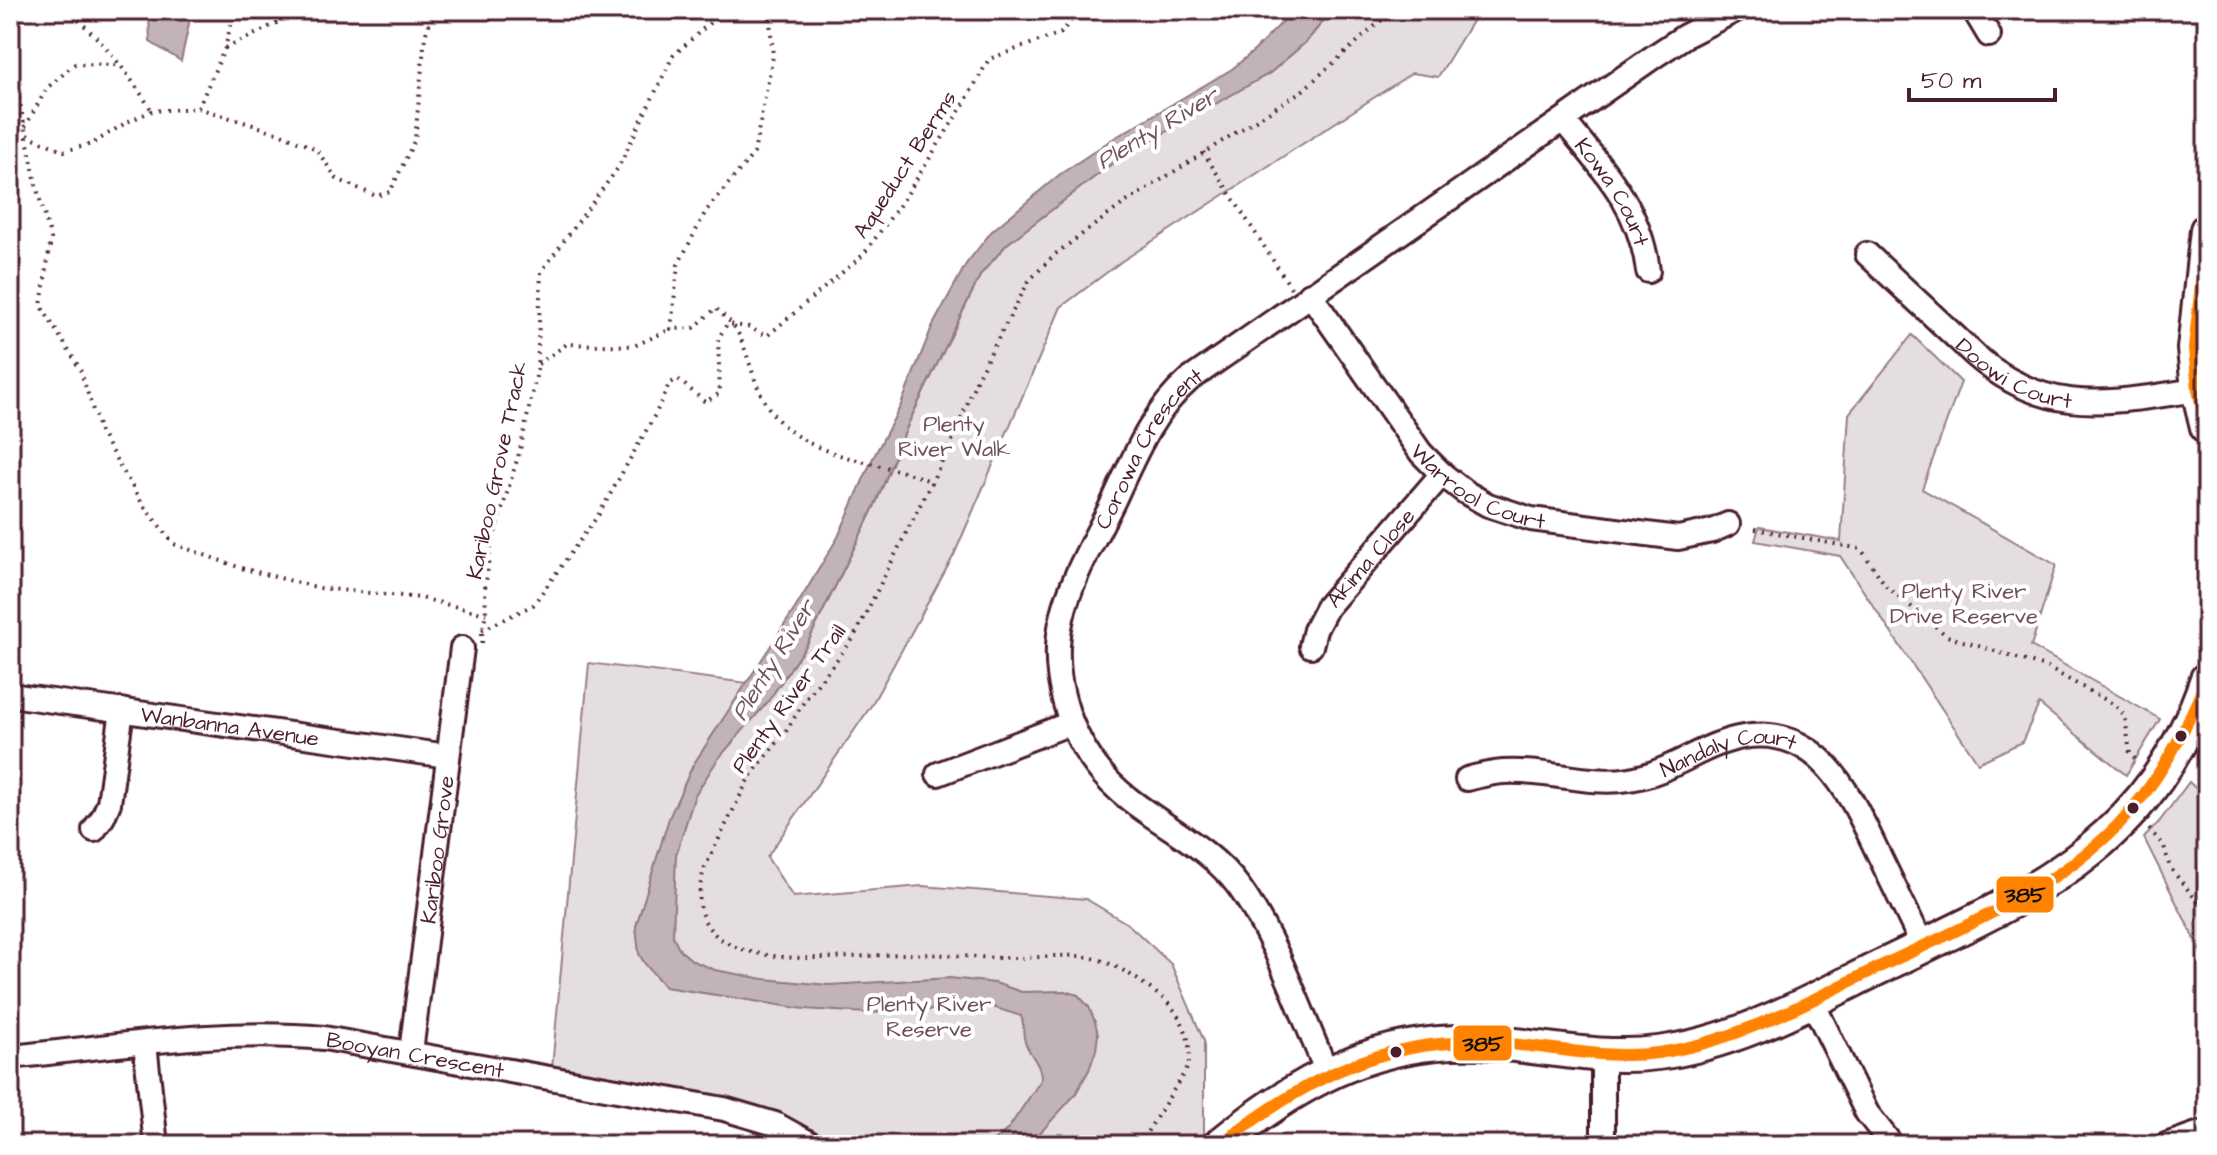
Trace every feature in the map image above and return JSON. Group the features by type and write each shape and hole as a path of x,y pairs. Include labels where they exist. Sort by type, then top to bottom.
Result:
{"street":[{"name":"Corowa Crescent","path":"1327,1072 1270,942 1237,885 1207,854 1113,785 1086,752 1071,723 1058,665 1062,617 1068,599 1149,428 1173,394 1300,291 1563,120 1685,36 1736,10"},
{"path":"1974,10 1989,35"},
{"name":"Kowa Court","path":"1563,120 1629,206 1643,237 1648,271"},
{"path":"2207,230 2194,349 2198,390 2207,427"},
{"name":"Doowi Court","path":"1867,254 1985,364 2021,387 2066,400 2095,403 2198,390"},
{"name":"Warrool Court","path":"1300,291 1407,436 1442,474 1488,505 1531,519 1678,538 1712,531 1728,524"},
{"name":"Akima Close","path":"1311,646 1327,607 1442,474"},
{"name":"Kariboo Grove","path":"411,1052 448,756 472,647"},
{"path":"1220,1145 1282,1098 1327,1072 1381,1054 1450,1043 1493,1043 1603,1057 1656,1053 1711,1043 1812,1001 2044,885 2097,846 2119,825 2165,767 2191,721 2207,679"},
{"name":"Wanbanna Avenue","path":"10,695 448,756"},
{"path":"94,830 109,803 122,710"},
{"path":"938,774 1071,723"},
{"name":"Nandaly Court","path":"1467,779 1502,772 1585,780 1625,780 1662,772 1732,739 1748,736 1781,738 1815,754 1841,780 1923,946"},
{"path":"1812,1001 1867,1113 1892,1145"},
{"name":"Booyan Crescent","path":"10,1057 231,1035 287,1034 411,1052 724,1109 775,1124 813,1145"},
{"path":"145,1044 156,1145"},
{"path":"1603,1057 1603,1145"},
{"path":"2166,1145 2200,1133"}],"path":[{"path":"15,10 13,68 51,239 41,306 80,369 100,432 143,505 174,544 241,568 319,588 421,598 486,614"},
{"path":"66,10 84,24 137,87 152,111"},
{"path":"198,108 225,48 234,13 232,10"},
{"path":"225,48 258,35 286,17 304,10"},
{"path":"27,135 64,151 92,144 127,122 152,111 198,108 304,143 316,149 337,179 376,196 390,192 415,139 425,36 434,10"},
{"name":"Kariboo Grove Track","path":"472,647 482,630 486,614 485,588 491,546 520,450 537,364 541,272 618,168 673,56 724,10"},
{"path":"671,329 678,265 706,211 754,153 773,56 769,10"},
{"name":"Aqueduct Berms","path":"732,325 749,327 767,336 863,255 904,199 989,59 1061,33 1079,10"},
{"name":"Plenty River Trail","path":"1139,1145 1188,1067 1189,1045 1174,1009 1149,988 1117,968 1078,956 1011,958 909,953 817,960 758,954 720,939 702,911 700,890 703,875 742,791 805,700 853,639 955,435 977,378 1022,291 1035,273 1113,211 1320,77 1393,10"},
{"path":"25,128 47,88 75,64 118,65"},
{"path":"1203,152 1300,291"},
{"path":"537,364 567,344 634,346 671,329 694,328 716,308 736,329 750,370 771,411 801,439 859,462 908,472 930,481"},
{"path":"482,630 533,605 599,514 669,384 678,379 705,402 720,393 718,339 727,324 732,325"},
{"path":"1755,529 1861,549 1886,586 1947,636 2048,668 2115,705 2125,716 2130,754 2138,761"},
{"path":"2149,829 2164,846 2170,868 2207,913"}],"green space":[{"name":"Plenty River Reserve","path":"1332,10 1479,10 1438,77 1412,73 1122,261 1061,307 954,555 871,706 767,857 793,897 922,886 1086,899 1128,924 1171,964 1204,1041 1204,1138 1196,1145 747,1145 751,1135 774,1124 551,1079 589,663 778,687 807,644 981,274 1007,244 1118,159 1270,73 1307,41"},
{"name":"Plenty River Drive Reserve","path":"1912,335 1961,382 1922,489 2056,565 2031,646 2160,719 2126,775 2039,704 2022,742 1978,763 1840,556 1755,541 1759,527 1841,541 1849,414"},
{"path":"2189,782 2207,799 2207,964 2144,838"}],"water":[{"path":"154,10 192,10 181,61 150,42 149,15"},
{"name":"Plenty River","path":"1294,10 1332,10 1307,41 1270,73 1118,159 1007,244 981,274 807,644 767,703 718,759 695,795 676,855 673,936 680,950 693,961 715,970 764,979 829,985 950,978 995,983 1022,992 1065,991 1078,995 1089,1007 1098,1034 1089,1070 1075,1095 1029,1145 989,1145 1008,1129 1041,1080 1038,1065 1025,1042 1021,1016 993,1007 867,1013 804,1009 665,987 639,954 636,926 669,818 693,765 838,537 871,462 900,407 932,327 966,264 992,231 1059,175 1111,140 1232,69"}],"transit line":[{"name":"385","path":"2207,230 2194,349 2198,390 2207,427"},
{"name":"385","path":"1220,1145 1283,1100 1315,1082 1382,1055 1456,1043 1496,1043 1618,1055 1658,1053 1716,1040 1798,1007 2003,907 2063,871 2090,850 2116,827 2157,776 2189,720 2207,679"}],"park label":[{"name":"Plenty River Walk","path":"954,436"}]}
